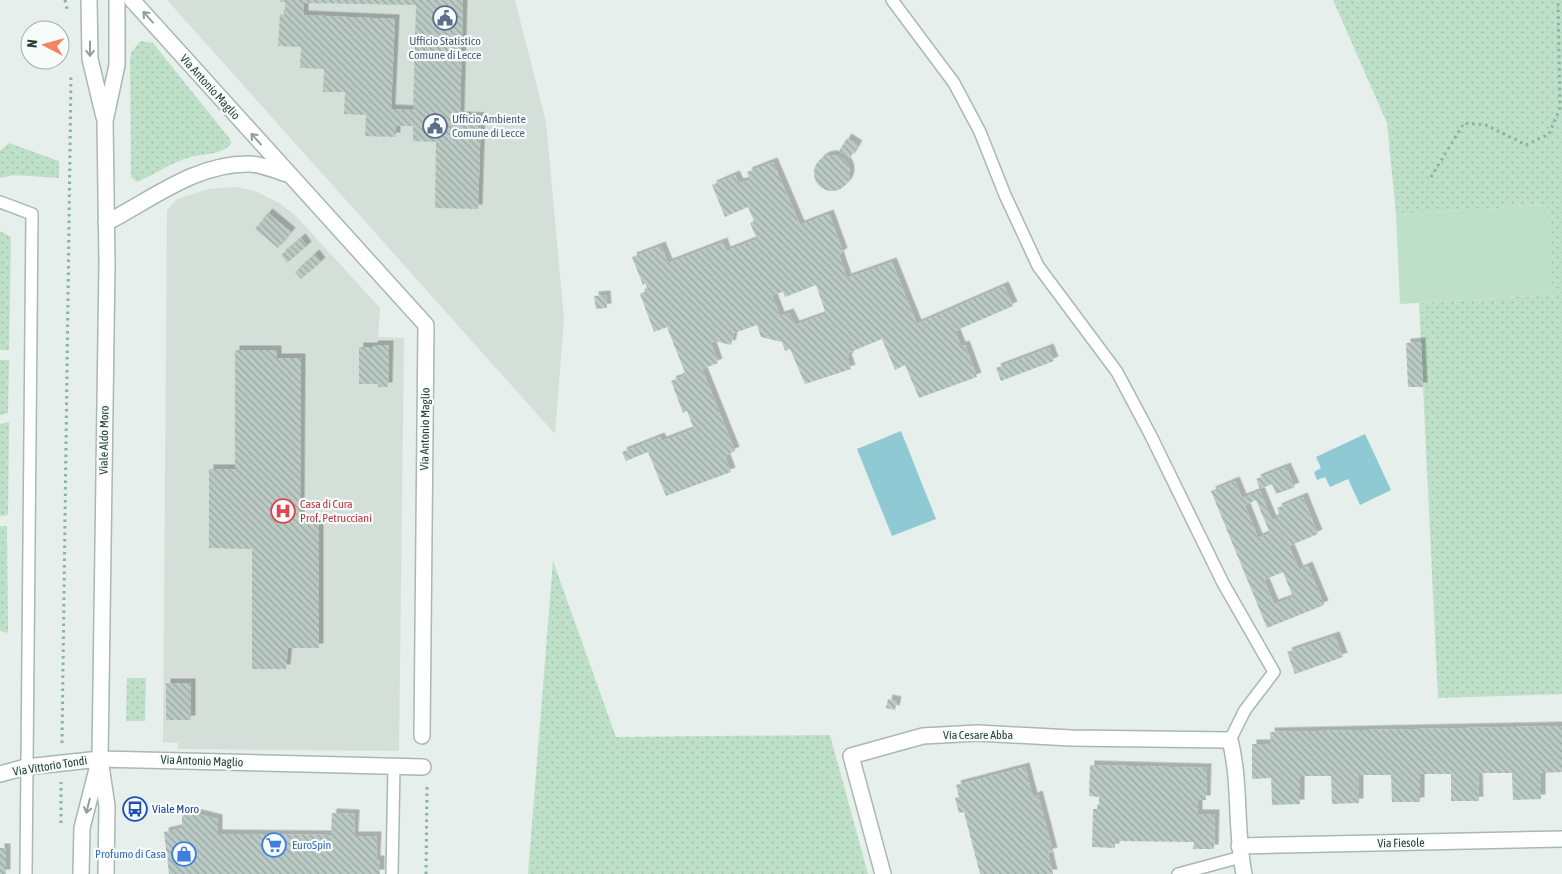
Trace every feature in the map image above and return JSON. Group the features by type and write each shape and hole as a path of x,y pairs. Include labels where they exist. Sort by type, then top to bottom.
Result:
{"street":[{"name":"Viale Aldo Moro","path":"89,0 90,59 105,121"},
{"name":"Viale Aldo Moro","path":"106,874 107,806 100,758 106,223 105,121 117,65 117,0"},
{"name":"Via Antonio Maglio","path":"132,0 288,175 426,325 422,736"},
{"name":"Via Antonio Maglio","path":"106,223 145,203 180,179 216,168 251,163 288,175"},
{"name":"Via Cesare Abba","path":"883,874 850,756 923,736 978,733 1071,738 1230,740"},
{"path":"1230,740 1235,760 1240,851 1244,874"},
{"name":"Viale Aldo Moro","path":"82,874 82,828 100,758"},
{"name":"Via Antonio Maglio","path":"100,758 423,768"},
{"name":"Via Vittorio Tondi","path":"0,774 26,767 100,758"},
{"name":"Via Fiesole","path":"1240,851 1562,840"}],"lane":[{"path":"892,0 954,83 980,132 1005,195 1038,266 1117,372 1150,434 1223,584 1274,672 1245,710 1230,740"},
{"path":"0,202 32,214 26,874"},
{"path":"392,874 394,767"},
{"path":"1178,874 1240,851"}],"path":[{"path":"66,0 68,18"},
{"path":"1431,177 1464,122 1486,125 1526,145 1549,134 1560,108 1558,0"},
{"path":"61,825 71,65"},
{"path":"393,785 427,786 426,874"}],"shaded area":[{"path":"167,0 515,0 546,122 564,319 555,434"},
{"name":"Casa di Cura Prof. Petrucciani","path":"235,187 255,191 279,203 295,215 380,308 378,337 404,338 399,751 178,749 178,743 163,742 167,210 177,199 208,189"}],"green space":[{"path":"1333,0 1562,0 1562,694 1438,698 1419,303 1552,295 1547,205 1396,214 1387,123"},
{"path":"140,41 153,43 230,139 231,144 218,152 191,157 177,162 137,182 131,177 130,60 131,53"},
{"path":"9,143 59,161 59,178 14,175 0,178 0,151"},
{"path":"1547,205 1553,295 1400,304 1396,214"},
{"path":"0,231 11,237 9,350 0,350"},
{"path":"0,360 9,360 8,413 0,415"},
{"path":"9,422 8,515 0,516 0,424"},
{"path":"0,526 7,526 8,633 0,631"},
{"path":"553,561 616,737 830,735 868,874 528,874"},
{"path":"127,678 146,678 145,721 126,721"}],"water":[{"path":"901,431 936,519 892,536 857,449"},
{"path":"1365,434 1391,490 1360,505 1348,479 1330,487 1325,477 1317,480 1314,472 1321,468 1316,457"}],"building":[{"path":"280,0 463,0 460,116 481,117 478,209 435,208 436,142 413,141 413,126 396,126 396,137 365,136 366,115 344,114 345,92 323,92 324,69 300,68 301,47 278,46 280,14 285,15 285,2 280,2","holes":["304,3 416,5 413,110 391,109 395,19 304,15"]},
{"path":"847,138 858,145 850,158 839,151"},
{"path":"832,155 839,156 845,160 849,166 849,180 845,186 839,190 832,191 825,190 819,186 815,180 814,173 815,166 819,160 825,156"},
{"path":"773,162 800,225 829,214 843,252 839,255 847,278 892,262 917,324 1004,286 1013,306 955,331 961,346 965,345 977,377 919,398 905,365 895,370 882,339 848,353 849,357 847,358 851,369 805,384 790,349 785,351 782,342 761,337 757,325 734,333 731,345 715,341 711,343 718,363 702,369 735,451 725,456 731,472 666,496 648,452 626,461 622,452 660,437 662,441 694,429 687,411 683,413 671,381 686,375 667,327 654,332 640,294 648,290 645,283 643,285 632,257 661,246 668,263 723,242 726,251 757,239 750,223 754,221 748,207 725,217 712,185 735,175 739,183 750,180 747,172","holes":["816,285 826,314 795,325 789,313 780,316 772,295 783,292 785,297"]},
{"path":"268,213 291,232 278,248 255,229"},
{"path":"301,238 307,246 287,263 281,255"},
{"path":"315,254 321,262 301,279 295,272"},
{"path":"606,295 607,308 596,309 594,296"},
{"path":"1421,342 1423,387 1408,387 1406,343"},
{"path":"374,345 389,345 388,387 378,387 378,384 359,384 359,347 373,347"},
{"path":"1049,348 1054,361 1001,381 996,368"},
{"path":"235,350 277,350 277,358 301,358 300,523 319,523 319,648 288,648 286,669 252,669 252,549 209,548 209,469 235,469"},
{"path":"1286,467 1295,487 1276,494 1272,484 1260,489 1256,479"},
{"path":"1235,481 1242,498 1260,491 1272,520 1280,517 1277,508 1303,497 1318,534 1289,546 1299,570 1308,566 1324,605 1267,628 1211,491","holes":["1256,500 1270,533 1258,538 1245,505","1283,572 1293,597 1274,604 1264,580"]},
{"path":"1335,636 1343,657 1295,674 1287,652"},
{"path":"166,683 191,683 191,720 166,720"},
{"path":"888,699 897,701 895,710 886,708"},
{"path":"1562,726 1562,772 1541,773 1541,799 1513,800 1512,773 1478,773 1479,801 1451,801 1451,774 1420,774 1420,802 1392,802 1391,775 1359,775 1359,803 1332,804 1331,776 1300,776 1300,804 1272,805 1271,778 1252,779 1252,744 1271,744 1270,732"},
{"path":"1090,765 1207,768 1206,800 1198,800 1198,814 1215,814 1214,849 1193,849 1194,842 1115,841 1115,848 1092,847 1093,809 1099,809 1099,797 1089,796"},
{"path":"1025,767 1033,797 1038,795 1053,852 1048,853 1053,874 980,874 964,812 959,813 955,798 959,797 956,785"},
{"path":"182,810 218,819 218,834 331,835 332,813 355,814 354,836 377,836 376,860 380,860 380,874 169,874 164,832 182,828"},
{"path":"0,848 6,848 6,874 0,874"}],"place":[{"name":"Ufficio Statistico Comune di Lecce","path":"445,18"},
{"name":"Ufficio Ambiente Comune di Lecce","path":"435,126"},
{"name":"Casa di Cura Prof. Petrucciani","path":"283,511"},
{"name":"Viale Moro","path":"135,809"},
{"name":"EuroSpin","path":"274,845"},
{"name":"Profumo di Casa","path":"184,854"}]}
